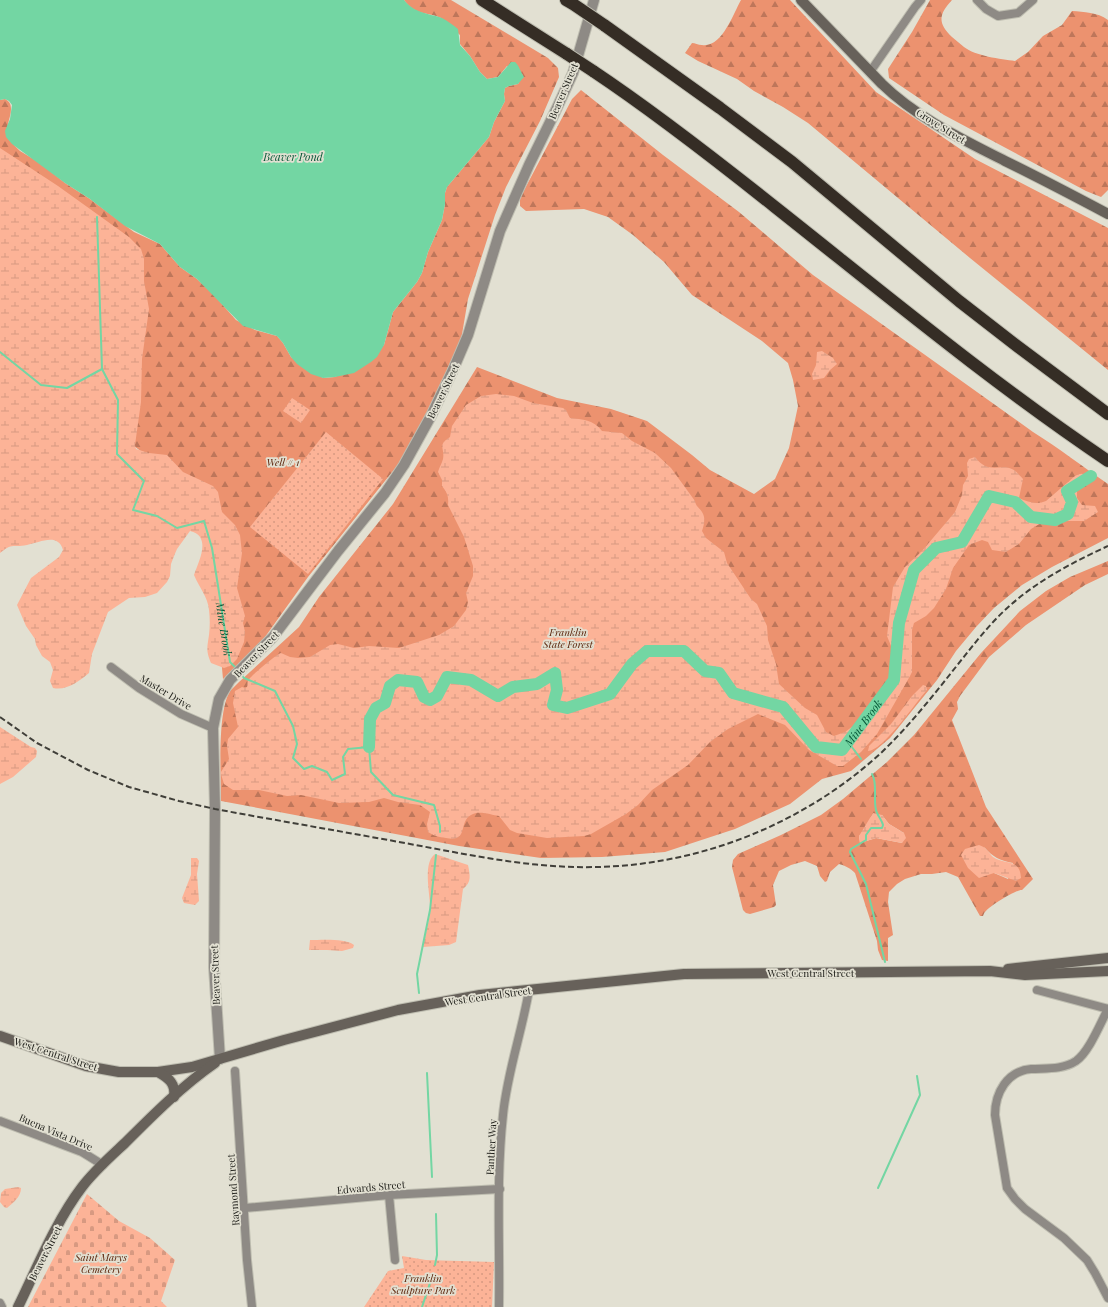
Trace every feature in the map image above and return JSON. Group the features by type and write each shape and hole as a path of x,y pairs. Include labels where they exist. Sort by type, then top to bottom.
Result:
{"highway":[{"path":"482,0 628,94 1028,405 1108,461"},
{"path":"569,2 604,25 720,108 792,162 959,301 1108,414"}],"main road":[{"name":"Grove Street","path":"802,0 870,72 896,97 958,138 1108,214"},
{"name":"West Central Street","path":"990,972 1108,958"},
{"name":"West Central Street","path":"0,1036 66,1060 103,1069 130,1073 158,1072 181,1069 220,1059 398,1010 480,995 684,974 990,972 1025,974 1108,971"},
{"name":"Beaver Street","path":"18,1307 69,1206 82,1186 174,1097 220,1059"},
{"path":"158,1072 172,1082 175,1089 174,1097"}],"street":[{"name":"Beaver Street","path":"220,1059 214,967 215,810 213,728 216,707 220,695 227,684 270,641 338,551 386,493 432,416 466,339 500,231 572,73 594,0"},
{"path":"870,72 921,0"},
{"path":"976,0 990,12 998,16 1018,13 1033,0"},
{"name":"Master Drive","path":"111,667 139,688 181,714 213,728"},
{"name":"Panther Way","path":"499,1307 500,1150 504,1105 529,990"},
{"path":"1037,990 1108,1009 1088,1046 1077,1060 1058,1068 1023,1070 1012,1076 1003,1084 999,1091 995,1115 1008,1188 1015,1199 1025,1209 1064,1238 1087,1260 1108,1298"},
{"name":"Raymond Street","path":"236,1071 252,1307"},
{"name":"Buena Vista Drive","path":"0,1121 82,1152 103,1165"},
{"name":"Edwards Street","path":"245,1208 389,1196 500,1189"},
{"path":"389,1196 395,1260"},
{"path":"0,1303 2,1307"}],"green space":[{"name":"Well # 1","path":"404,0 451,0 548,58 558,68 559,77 540,121 506,187 495,215 468,299 461,340 418,433 397,466 308,577 265,637 255,649 223,679 218,625 217,537 146,455 111,429 0,232 0,100 5,99 10,104 11,110 8,124 9,140 20,151 40,163 65,183 90,199 134,232 160,244 180,267 197,279 213,294 236,320 255,330 277,336 291,357 323,378 335,377 384,345 393,312 417,282 422,273 428,252 442,220 447,187 489,137 494,122 505,101 505,88 518,84 523,75 507,66 498,77 487,79 480,72 460,44 460,35 448,23 441,18 413,9"},
{"path":"741,0 790,0 876,92 975,159 1108,228 1108,370 970,258 808,123 754,91 737,79 698,61 685,53 692,43 709,45 721,36"},
{"path":"930,0 952,0 942,14 942,23 947,32 964,47 981,55 1015,61 1028,52 1043,36 1062,25 1072,11 1095,14 1108,20 1108,190 1101,197 1086,191 944,115 889,78 888,69 912,32"},
{"name":"Franklin State Forest","path":"581,90 663,155 739,212 813,275 1108,484 1108,538 1052,567 1022,585 994,608 956,651 937,680 890,738 851,771 822,779 790,804 735,829 665,852 602,857 541,858 459,846 221,801 221,728 226,701 230,691 299,627 319,597 393,504 477,367 557,398 611,409 647,421 710,470 754,494 775,479 789,448 798,406 788,363 762,341 692,295 664,262 633,235 608,217 584,209 526,211 520,206 520,198 572,99"},
{"path":"0,148 58,186 129,237 141,249 144,259 144,281 149,309 142,359 141,402 135,445 136,449 149,453 167,455 183,472 213,486 218,492 222,512 235,525 240,535 242,553 237,588 245,616 243,623 245,632 244,642 237,659 230,666 224,668 211,663 208,655 207,646 210,622 208,605 194,575 201,556 202,543 201,538 197,534 190,531 177,549 171,564 170,576 167,582 157,593 145,597 129,598 108,612 92,654 89,673 68,687 58,689 53,688 50,681 53,670 50,662 42,656 17,605 31,578 59,557 63,550 57,541 48,540 22,546 11,546 0,553"},
{"path":"822,351 833,358 837,364 824,378 813,380 812,374 816,365 817,352"},
{"path":"496,394 514,396 533,403 563,408 566,410 570,418 592,422 602,431 622,433 632,441 655,453 671,468 703,514 704,522 702,531 706,538 724,552 727,563 751,599 757,604 767,626 768,640 776,664 779,684 805,708 817,715 826,732 834,736 845,732 864,718 874,702 887,688 893,651 887,636 893,587 905,567 922,551 955,512 962,495 963,485 968,476 967,463 969,459 975,457 985,466 995,468 1004,467 1014,470 1023,479 1019,498 1026,501 1039,503 1046,501 1075,476 1084,474 1088,476 1089,480 1077,491 1077,498 1082,505 1095,506 1098,512 1084,521 1041,523 1031,529 1019,544 1006,552 992,550 988,542 982,540 969,545 953,568 946,589 934,608 926,616 914,623 912,630 912,672 877,734 861,752 843,766 837,766 809,750 785,725 758,714 728,729 710,742 688,765 652,790 638,805 626,814 591,834 584,836 547,838 517,833 510,830 499,816 478,813 467,818 461,835 458,838 443,838 428,832 427,824 430,812 420,805 398,802 384,798 369,802 339,803 301,795 287,796 259,790 233,790 224,784 221,772 229,759 227,746 228,739 238,727 233,703 235,691 242,687 247,687 250,679 274,657 281,653 290,657 310,657 330,645 338,644 354,648 369,646 399,648 439,635 454,626 466,610 468,602 466,593 473,576 473,566 464,537 448,505 447,495 442,486 442,480 438,472 443,459 442,447 444,442 450,437 452,426 466,405 481,396"},
{"path":"292,398 310,410 301,423 283,411"},
{"path":"326,432 383,479 308,574 250,527"},
{"path":"1108,561 1108,574 1085,585 1026,625 989,657 960,696 957,702 958,709 952,720 986,807 1033,879 1022,890 1019,890 1004,898 988,909 983,916 980,916 958,877 946,872 921,874 905,879 889,892 888,902 893,935 888,938 888,961 882,960 878,950 877,941 855,873 846,866 839,864 830,872 827,881 825,882 820,876 817,866 805,861 791,865 779,871 773,885 776,905 774,907 750,914 746,913 743,910 732,867 733,860 738,854 821,815 843,799 887,762 914,735 981,653 1020,611 1046,591 1070,577","holes":["882,815 889,824 904,833 902,843 876,838 860,843 859,836","984,847 997,858 1013,863 1008,879 994,873"]},
{"path":"923,685 926,686 927,690 899,725 882,743 874,749 868,751 869,746 891,724 912,696"},
{"path":"0,727 31,747 35,748 37,751 36,757 13,777 0,784"},
{"path":"873,813 882,815 889,824 904,833 906,838 902,843 876,838 860,843 859,836"},
{"path":"979,845 985,848 993,857 1018,867 1021,878 1016,881 994,873 979,878 968,868 961,855 965,849"},
{"path":"435,854 468,865 470,878 468,884 463,889 456,942 449,945 423,947 430,914 428,882 429,865"},
{"path":"191,858 197,858 199,861 197,874 199,901 195,905 184,903 182,898 191,875"},
{"path":"310,940 339,940 354,945 353,948 342,951 309,950"},
{"path":"21,1188 21,1191 18,1197 7,1208 4,1207 0,1202 1,1193 5,1189"},
{"name":"Saint Marys Cemetery","path":"87,1194 119,1221 150,1238 175,1260 161,1301 167,1307 28,1307"},
{"name":"Franklin Sculpture Park","path":"402,1256 426,1260 494,1262 492,1307 364,1307 388,1271 404,1268"}],"water":[{"name":"Beaver Pond","path":"0,0 404,0 412,8 426,14 442,18 458,29 460,45 487,79 498,77 511,62 515,62 517,64 524,77 518,84 505,88 505,101 494,122 489,137 447,187 442,220 428,252 422,273 417,282 393,312 384,345 377,357 354,373 323,378 311,374 297,364 277,336 243,326 197,279 180,267 160,244 125,226 90,199 65,183 12,144 6,137 5,131 10,119 12,105 5,99 0,100"}],"waterway":[{"path":"97,217 102,369"},
{"name":"Mine Brook","path":"0,352 41,385 67,388 102,369 118,400 117,454 144,481 133,510 157,516 177,528 204,521 212,548 230,662 236,668"},
{"name":"Mine Brook","path":"369,747 370,719 376,708 385,703 390,686 398,680 417,682 424,697 430,700 437,696 447,677 471,680 498,696 513,687 537,684 555,673 557,690 553,705 567,708 610,694 632,664 647,651 684,651 705,671 719,673 733,693 783,707 816,747 842,750 894,680 899,623 914,570 936,548 962,542 989,496 1015,502 1031,517 1055,520 1068,514 1072,502 1067,491 1091,476"},
{"name":"Mine Brook","path":"240,673 244,678 275,691 293,726 297,744 293,758 304,769 312,766 327,772 332,780 345,774 343,757 348,749 369,747 371,772 393,795 434,805 440,826 440,832"},
{"path":"848,742 861,759"},
{"path":"872,774 875,782 876,810 883,825 882,828 871,828 866,835 866,840 851,849 850,852 866,884 885,962"},
{"path":"419,993 417,974 430,910 436,855"},
{"path":"427,1073 432,1177"},
{"path":"878,1188 920,1095 917,1076"},
{"path":"435,1265 437,1255 436,1214"},
{"path":"422,1307 432,1277"}],"railway":[{"path":"0,717 37,743 88,770 129,787 215,809 513,862 576,867 618,866 660,861 700,852 740,839 779,823 850,779 882,752 902,732 979,638 1005,610 1041,582 1081,559 1108,546"}]}
